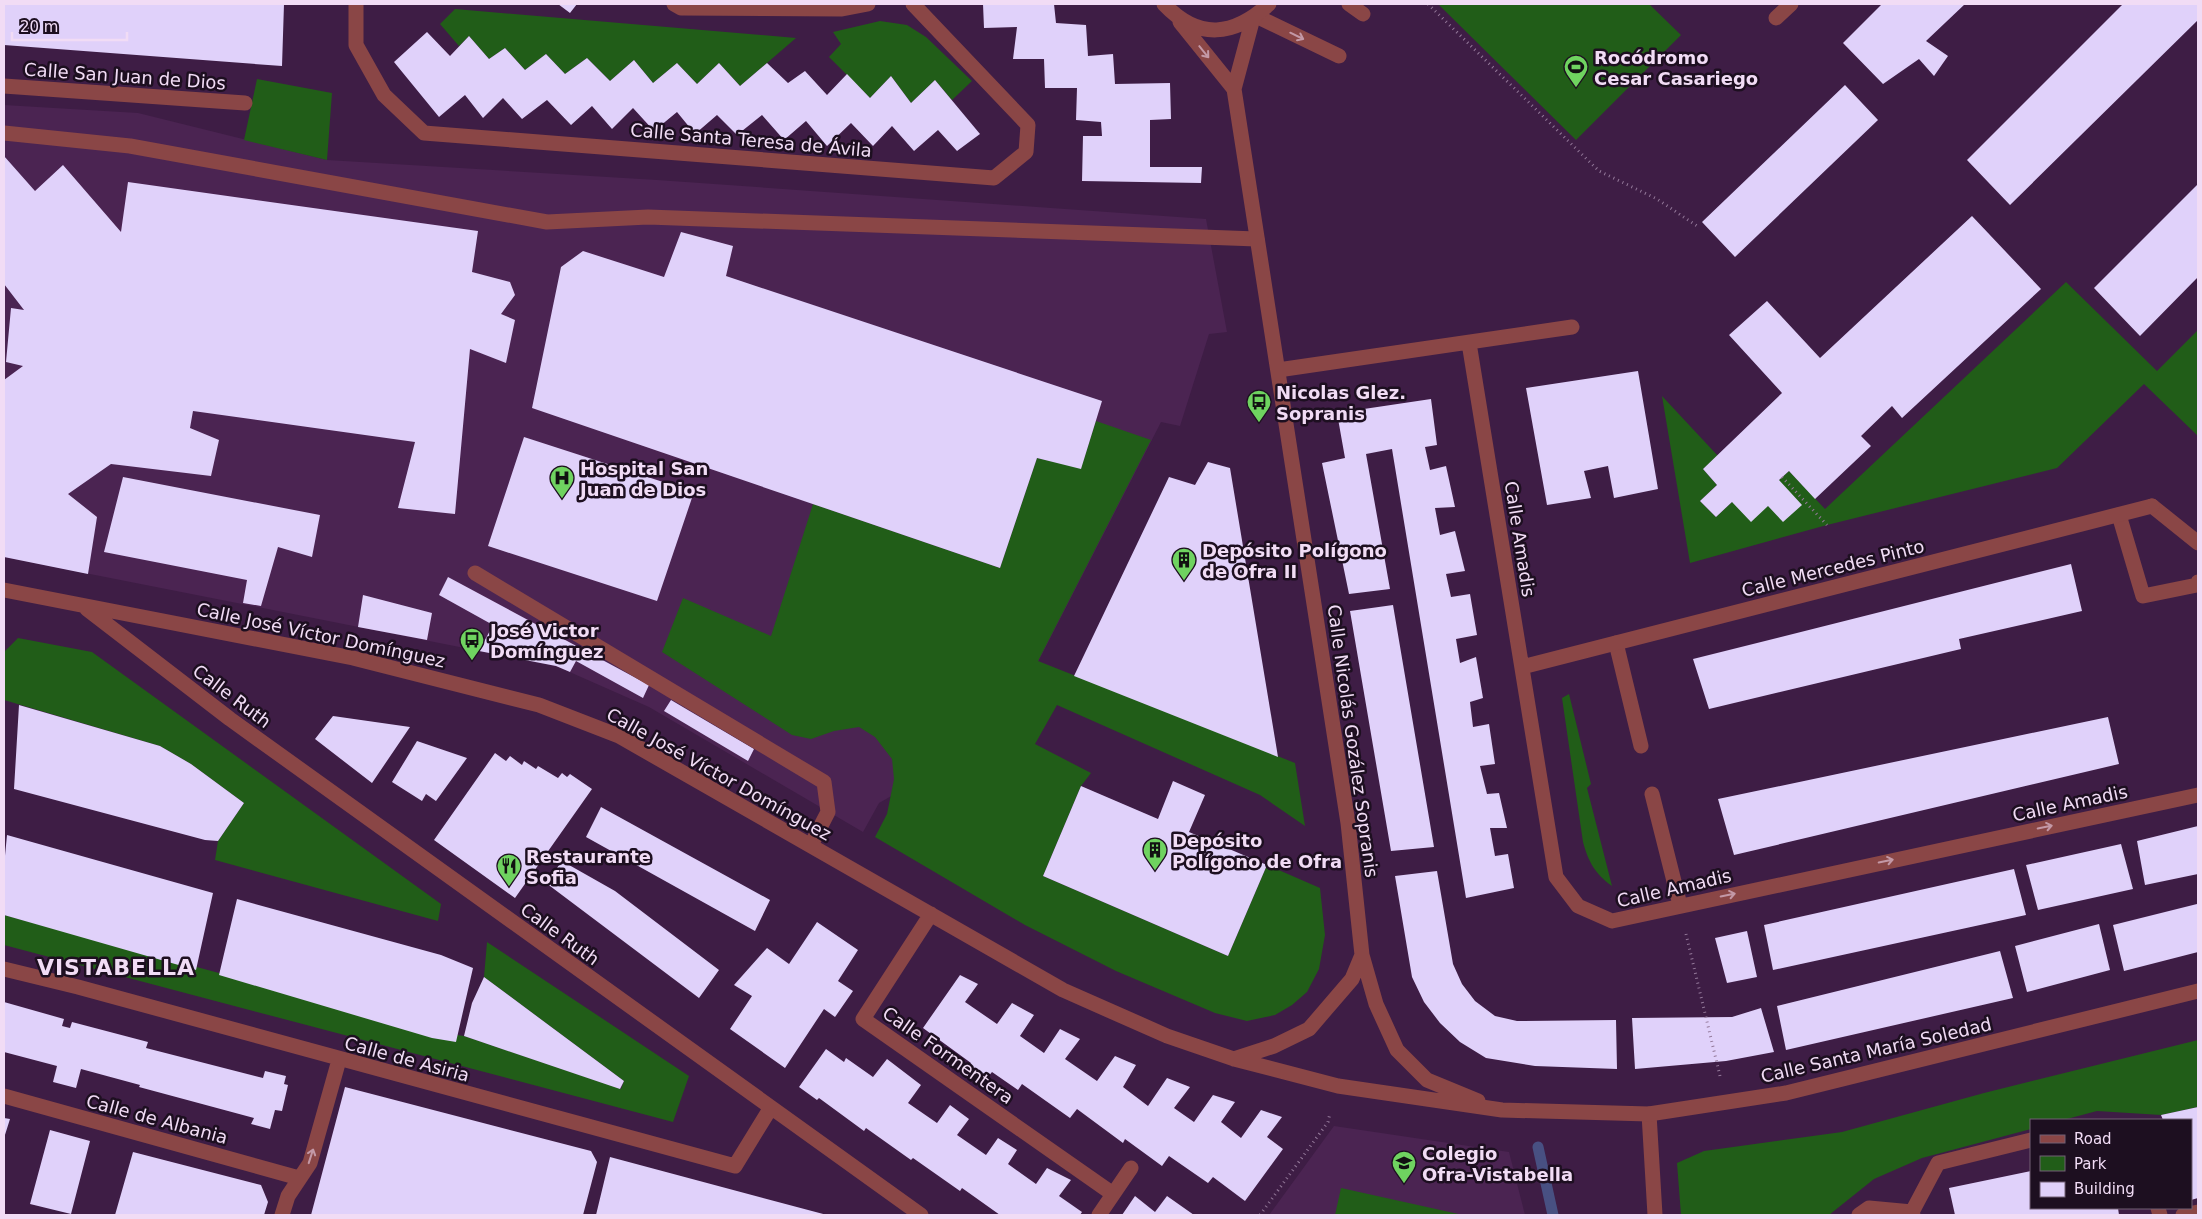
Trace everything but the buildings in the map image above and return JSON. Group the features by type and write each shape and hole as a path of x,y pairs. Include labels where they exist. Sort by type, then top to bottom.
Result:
{"street":[{"name":"Calle Santa Teresa de Ávila","path":"356,4 356,45 384,95 424,133 994,178 1026,152 1028,125 913,4"},
{"path":"674,4 681,8 842,9 868,4"},
{"path":"1169,9 1194,27 1232,29 1255,17 1269,4"},
{"path":"1349,4 1363,14"},
{"path":"1776,18 1791,4"},
{"name":"Calle Nicolás Gozález Sopranis","path":"1169,9 1234,89"},
{"path":"1255,17 1339,56"},
{"name":"Calle Nicolás Gozález Sopranis","path":"1255,17 1234,89 1348,823 1362,955 1376,1004 1397,1050 1427,1080 1502,1110"},
{"name":"Calle San Juan de Dios","path":"4,86 245,102"},
{"path":"4,133 130,146 547,222 648,217 1258,239"},
{"path":"1278,370 1572,327"},
{"name":"Calle Amadis","path":"1469,343 1556,877 1578,906 1612,921 2198,795"},
{"name":"Calle Mercedes Pinto","path":"1522,667 2152,506 2198,543"},
{"path":"2119,514 2143,596 2197,586 2198,582"},
{"path":"475,573 824,782 828,812 811,845"},
{"name":"Calle José Víctor Domínguez","path":"4,590 353,658 539,705 619,736 1063,990 1167,1036 1234,1058"},
{"name":"Calle Ruth","path":"84,606 230,719 770,1109 921,1215"},
{"path":"1616,644 1641,746"},
{"path":"1652,794 1680,906"},
{"name":"Calle Formentera","path":"931,914 863,1019 1113,1194"},
{"name":"Calle Nicolás Gozález Sopranis","path":"1234,1058 1274,1046 1308,1029 1352,980 1362,955"},
{"name":"Calle de Asiria","path":"4,969 78,987 339,1060 735,1166 770,1109"},
{"name":"Calle Santa María Soledad","path":"1234,1058 1338,1086 1502,1110 1648,1114 1786,1093 2198,991"},
{"path":"282,1215 288,1196 310,1163 339,1060"},
{"name":"Calle de Albania","path":"4,1096 300,1178"},
{"path":"1648,1114 1655,1215"},
{"path":"1859,1215 1869,1208 1912,1214 1938,1163 2030,1140"},
{"path":"1099,1215 1131,1168"},
{"path":"2183,1215 2198,1212"}],"path":[{"path":"1428,4 1599,171 1657,199 1697,226"},
{"path":"1782,477 1827,525"},
{"path":"1680,906 1725,1101"},
{"path":"1260,1215 1328,1122 1338,1086"}],"shaded area":[{"name":"Hospital San Juan de Dios","path":"4,105 138,113 327,160 657,180 1206,219 1227,332 1209,334 1180,426 1161,422 1001,734 879,803 863,832 649,707 556,666 4,557"},
{"name":"Colegio Ofra-Vistabella","path":"1334,1126 1509,1152 1525,1215 1269,1215"}],"green space":[{"name":"Rocódromo Cesar Casariego","path":"1438,4 1649,4 1681,35 1576,140"},
{"path":"455,9 796,38 740,86 719,63 697,84 677,63 653,83 634,60 610,81 587,58 565,74 546,54 525,70 505,48 489,59 469,36 459,46 440,24"},
{"path":"880,21 907,25 926,37 972,81 952,100 935,80 911,103 891,76 870,98 829,57 841,44 833,32"},
{"path":"257,79 332,93 327,160 244,140"},
{"path":"2066,282 2157,371 2198,330 2198,436 2144,384 2057,468 1827,525 1690,563 1662,396 1718,456 1703,469 1717,485 1700,501 1716,517 1732,502 1779,480 1789,471 1825,509"},
{"path":"1096,421 1151,440 1038,661 1295,763 1305,826 1260,795 1057,705 1035,744 1091,773 1081,786 1043,876 1228,956 1267,865 1320,888 1325,935 1319,969 1307,992 1292,1005 1275,1015 1247,1021 1215,1013 1116,971 1025,925 875,837 887,814 894,779 892,759 875,737 859,727 834,731 811,739 792,735 662,652 683,598 771,636 813,504 1000,568 1037,458 1081,468"},
{"path":"18,638 92,652 441,904 438,921 215,860 218,841 244,803 191,764 160,746 4,700 4,652"},
{"path":"1569,694 1591,784 1587,788 1612,886 1593,867 1583,842 1562,698"},
{"path":"4,915 437,1032 464,1036 621,1089 624,1081 484,977 487,942 689,1076 673,1122 4,945"},
{"path":"2198,1040 2198,1107 2161,1115 2097,1111 2067,1119 2030,1119 2030,1129 1922,1158 1874,1179 1829,1215 1681,1215 1677,1163 1704,1151 1842,1132 1984,1093"},
{"path":"1341,1188 1463,1215 1335,1215"}],"waterway":[{"path":"1538,1147 1553,1215"}],"place":[{"name":"Rocódromo Cesar Casariego","path":"1576,88"},
{"name":"Nicolas Glez. Sopranis","path":"1259,423"},
{"name":"Hospital San Juan de Dios","path":"562,499"},
{"name":"Depósito Polígono de Ofra II","path":"1184,581"},
{"name":"José Victor Domínguez","path":"472,661"},
{"name":"Depósito Polígono de Ofra","path":"1155,871"},
{"name":"Restaurante Sofia","path":"509,887"},
{"name":"Colegio Ofra-Vistabella","path":"1404,1184"}],"district":[{"name":"VISTABELLA","path":"116,967"}]}
